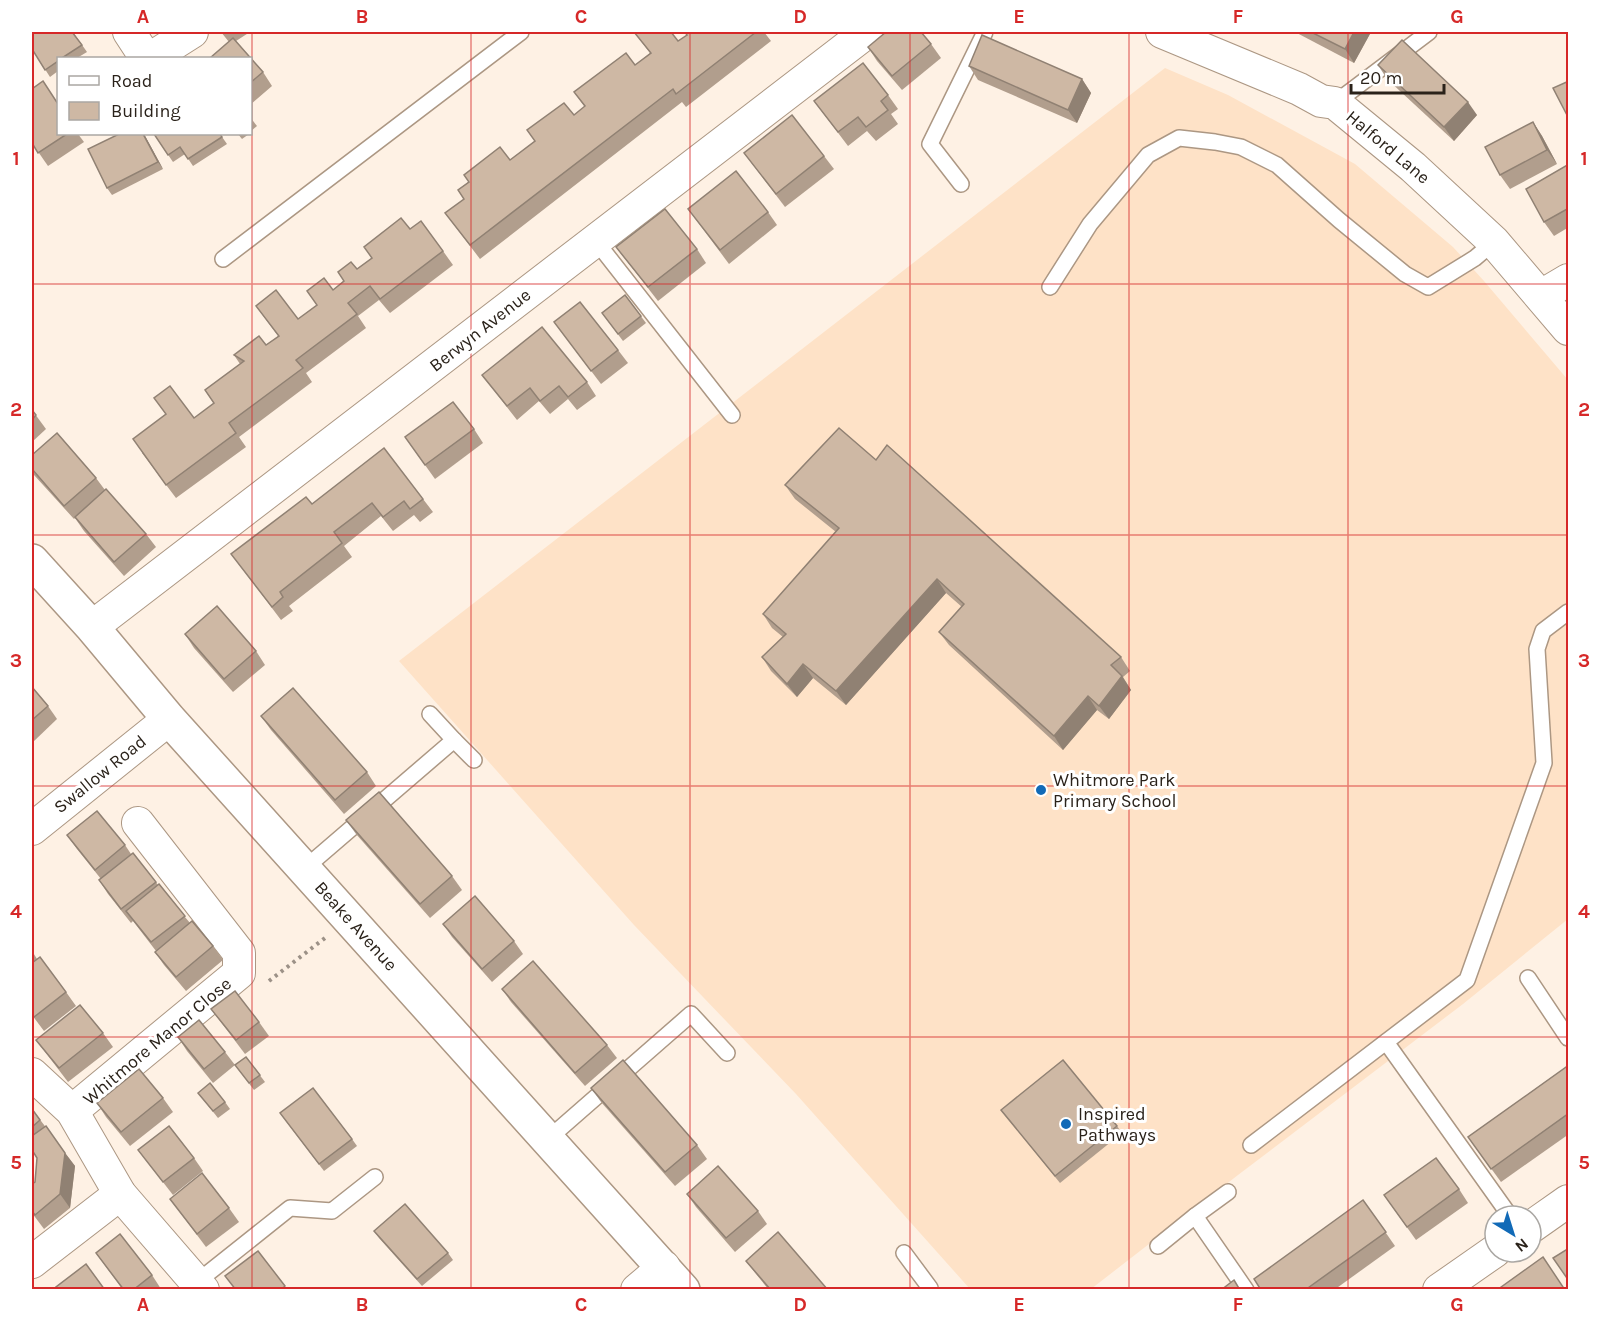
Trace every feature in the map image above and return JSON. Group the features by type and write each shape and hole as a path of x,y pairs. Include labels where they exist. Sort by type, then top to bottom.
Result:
{"street":[{"path":"129,32 147,57"},
{"path":"150,57 192,32"},
{"name":"Berwyn Avenue","path":"92,627 867,32"},
{"name":"Halford Lane","path":"1162,32 1299,89 1322,101 1335,103 1413,167 1494,242 1569,329"},
{"path":"1541,296 1569,280"},
{"name":"Beake Avenue","path":"32,561 92,627 169,719 673,1278"},
{"name":"Swallow Road","path":"32,829 169,719"},
{"name":"Whitmore Manor Close","path":"72,1111 239,973 239,953 138,823"},
{"name":"Whitmore Manor Close","path":"32,1074 72,1111 120,1194 200,1286"},
{"path":"32,1262 120,1194"},
{"path":"1543,1219 1569,1201"},
{"path":"1439,1290 1483,1259"},
{"path":"637,1290 673,1278"}],"lane":[{"path":"223,259 521,32"},
{"path":"961,184 930,144 985,32"},
{"path":"1335,103 1429,32"},
{"path":"1050,287 1090,225 1148,155 1179,138 1241,147 1277,165 1396,267 1428,288 1475,258 1494,242"},
{"path":"596,240 732,415"},
{"path":"1251,1146 1467,980 1544,763 1537,649 1542,630 1569,612"},
{"path":"430,714 474,760"},
{"path":"304,869 454,740"},
{"path":"1528,978 1569,1038"},
{"path":"548,1139 691,1014 727,1053"},
{"path":"1386,1042 1501,1204"},
{"path":"200,1286 290,1208 332,1210 375,1177"},
{"path":"1158,1246 1228,1192"},
{"path":"1195,1216 1246,1290"},
{"path":"904,1253 930,1289"}],"shaded area":[{"name":"Whitmore Park Primary School","path":"1165,68 1228,95 1355,164 1453,247 1568,380 1568,919 1463,1004 1091,1289 970,1289 796,1094 634,925 399,661"}],"building":[{"path":"32,32 72,32 82,45 64,57 57,57 57,62 45,70 32,49"},
{"path":"634,32 671,32 678,41 687,35 685,32 756,32 676,94 673,89 470,245 445,213 464,199 458,190 469,182 464,175 500,147 510,160 535,141 527,130 564,103 574,115 585,106 574,92 626,53 635,65 651,53"},
{"path":"886,32 921,32 931,44 892,76 868,47"},
{"path":"1311,32 1354,32 1345,49"},
{"path":"982,35 1082,79 1068,110 969,66"},
{"path":"233,38 250,57 211,57"},
{"path":"1402,40 1468,102 1444,127 1378,65"},
{"path":"252,60 263,72 252,81"},
{"path":"863,63 888,95 881,101 888,110 866,127 858,117 838,132 814,101"},
{"path":"43,81 57,102 57,135 65,135 38,153 32,143 32,89"},
{"path":"1569,81 1569,119 1553,88"},
{"path":"792,115 824,156 776,194 744,153"},
{"path":"1533,122 1547,150 1500,175 1485,147"},
{"path":"117,135 144,135 158,162 107,188 88,149"},
{"path":"155,135 221,135 222,137 188,159 180,147 168,155"},
{"path":"1569,164 1569,208 1544,222 1526,189"},
{"path":"736,171 768,212 720,250 688,209"},
{"path":"665,209 697,249 648,287 616,247"},
{"path":"401,218 410,229 421,221 443,251 380,299 370,286 348,303 357,314 296,360 303,368 229,423 236,433 166,485 133,439 166,414 154,398 170,386 194,418 214,403 205,390 244,361 234,355 259,336 266,345 279,336 256,306 276,290 298,319 317,305 307,291 324,278 333,290 344,281 338,272 351,262 357,269 372,258 364,247"},
{"path":"625,295 641,316 618,334 602,313"},
{"path":"580,302 618,350 591,371 554,322"},
{"path":"542,327 587,382 568,397 559,386 540,401 530,388 507,406 482,375"},
{"path":"453,402 474,429 425,465 405,437"},
{"path":"839,428 876,460 887,445 1121,657 1111,665 1122,676 1099,706 1088,696 1054,736 939,632 964,604 937,579 836,691 803,664 787,684 762,657 786,634 763,614 839,528 785,485"},
{"path":"57,433 96,478 64,506 32,469 32,455"},
{"path":"384,448 423,499 410,509 404,501 383,517 372,503 334,532 342,543 280,592 283,597 272,607 231,554 306,497 312,504"},
{"path":"106,489 146,534 114,562 75,517"},
{"path":"217,606 256,651 224,679 185,634"},
{"path":"32,687 48,706 32,720"},
{"path":"293,688 367,772 335,800 261,716"},
{"path":"379,792 452,876 420,904 346,820"},
{"path":"97,811 125,845 95,870 67,835"},
{"path":"133,853 156,882 121,909 99,880"},
{"path":"159,884 185,916 151,942 126,911"},
{"path":"475,896 514,941 482,969 443,924"},
{"path":"192,921 213,946 176,977 155,952"},
{"path":"40,957 66,992 34,1017 32,1014 32,963"},
{"path":"533,961 607,1045 575,1073 502,989"},
{"path":"235,991 259,1022 236,1040 211,1009"},
{"path":"80,1005 103,1033 59,1068 36,1040"},
{"path":"199,1020 225,1052 204,1069 178,1037"},
{"path":"246,1057 260,1075 249,1083 235,1065"},
{"path":"623,1060 697,1145 665,1172 591,1088"},
{"path":"1063,1060 1117,1126 1055,1176 1001,1110"},
{"path":"1569,1065 1569,1113 1491,1169 1468,1137"},
{"path":"139,1069 163,1098 121,1132 97,1103"},
{"path":"210,1083 225,1102 213,1111 198,1093"},
{"path":"313,1088 352,1139 319,1164 280,1113"},
{"path":"32,1109 40,1120 32,1127"},
{"path":"46,1126 65,1153 60,1194 35,1215 32,1211 32,1184 35,1182 37,1158 32,1150 32,1136"},
{"path":"169,1126 194,1158 163,1182 138,1150"},
{"path":"1436,1158 1459,1189 1407,1227 1384,1195"},
{"path":"718,1166 758,1211 726,1238 687,1194"},
{"path":"202,1173 229,1208 197,1234 170,1199"},
{"path":"1363,1200 1386,1232 1305,1290 1261,1290 1254,1279"},
{"path":"405,1204 448,1253 417,1279 374,1231"},
{"path":"778,1232 828,1290 771,1290 746,1261"},
{"path":"120,1234 152,1275 133,1290 124,1290 96,1253"},
{"path":"1569,1248 1569,1281 1553,1258"},
{"path":"258,1251 285,1286 281,1290 236,1290 225,1276"},
{"path":"1543,1257 1565,1290 1497,1290 1533,1264 1543,1264"},
{"path":"86,1264 105,1290 58,1290 56,1287"},
{"path":"1234,1280 1240,1290 1221,1290"}],"place":[{"name":"Whitmore Park Primary School","path":"1041,790"},
{"name":"Inspired Pathways","path":"1066,1124"}]}
